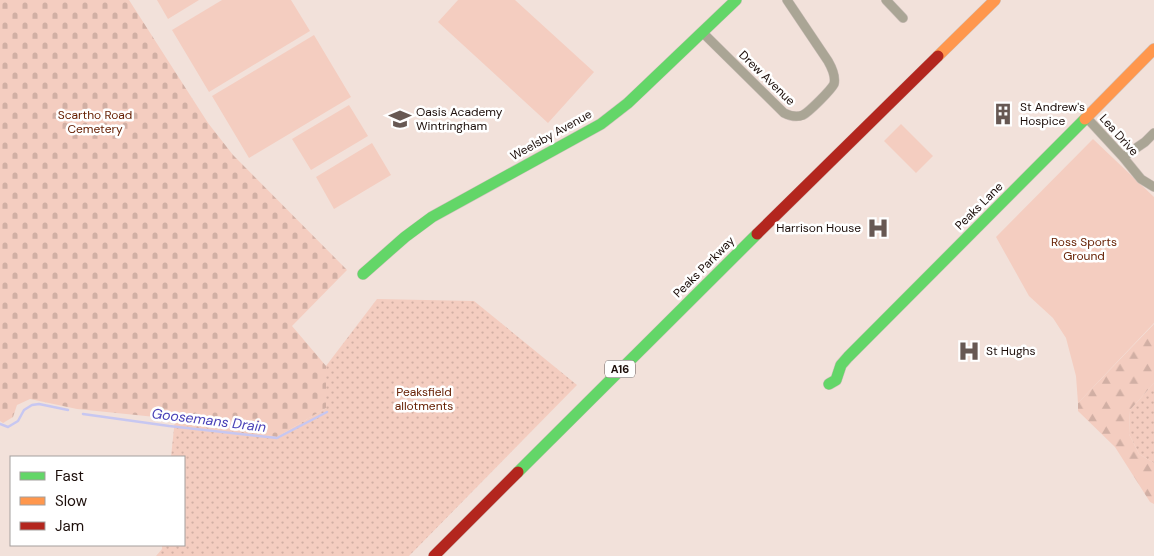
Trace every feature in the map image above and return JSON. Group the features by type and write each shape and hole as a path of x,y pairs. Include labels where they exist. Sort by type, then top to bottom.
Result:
{"main road":[{"name":"Weelsby Avenue","path":"363,274 401,240 432,217 601,124 628,103 736,0"},
{"name":"Peaks Parkway","path":"434,556 994,0"},
{"name":"Peaks Lane","path":"828,384 836,380 841,365 848,357 1154,49"}],"street":[{"name":"Drew Avenue","path":"702,32 784,113 789,116 801,116 806,114 830,90 834,84 834,76 828,61 787,0"},
{"path":"886,0 903,18"},
{"name":"Lea Drive","path":"1087,118 1141,179 1154,187"},
{"path":"1123,157 1154,134"}],"green space":[{"name":"Scartho Road Cemetery","path":"0,0 129,0 208,123 233,155 347,270 292,326 326,366 326,408 277,437 175,419 77,409 30,399 17,405 13,417 3,423 0,421"},
{"path":"157,0 199,0 168,19"},
{"path":"222,0 291,0 310,31 209,92 172,30"},
{"path":"458,0 515,0 594,72 548,123 438,22"},
{"path":"314,35 351,97 249,158 212,96"},
{"path":"349,105 368,136 311,170 292,139"},
{"path":"901,124 933,156 916,173 884,141"},
{"name":"Ross Sports Ground","path":"1093,139 1154,197 1154,323 1078,403 1076,376 1066,338 1053,318 1029,296 996,237"},
{"path":"372,143 391,175 334,209 316,177"},
{"name":"Peaksfield allotments","path":"377,299 474,301 577,385 409,556 156,556 162,549 162,546 185,546 185,456 171,456 175,419 277,437 326,408 326,366"},
{"path":"1154,324 1154,383 1130,410 1129,434 1139,454 1154,463 1154,504 1150,502 1115,447 1078,411 1078,403"},
{"path":"1154,383 1154,463 1139,454 1129,434 1130,410"}],"waterway":[{"name":"Goosemans Drain","path":"0,424 8,427 18,421 24,410 32,405 39,404 68,410"},
{"name":"Goosemans Drain","path":"83,414 277,438 327,412"}],"traffic: fast":[{"path":"363,274 405,237 432,217 601,124 628,103 736,0"},
{"path":"829,384 836,380 841,365 848,357 1085,119"},
{"path":"518,472 757,234"}],"traffic: slow":[{"path":"938,56 995,0"},
{"path":"1085,119 1154,49"}],"traffic: jam":[{"path":"757,234 938,56"},
{"path":"434,556 518,472"}],"place":[{"name":"St Andrew's Hospice","path":"1003,114"},
{"name":"Oasis Academy Wintringham","path":"400,119"},
{"name":"Harrison House","path":"878,228"},
{"name":"St Hughs","path":"969,351"}]}
